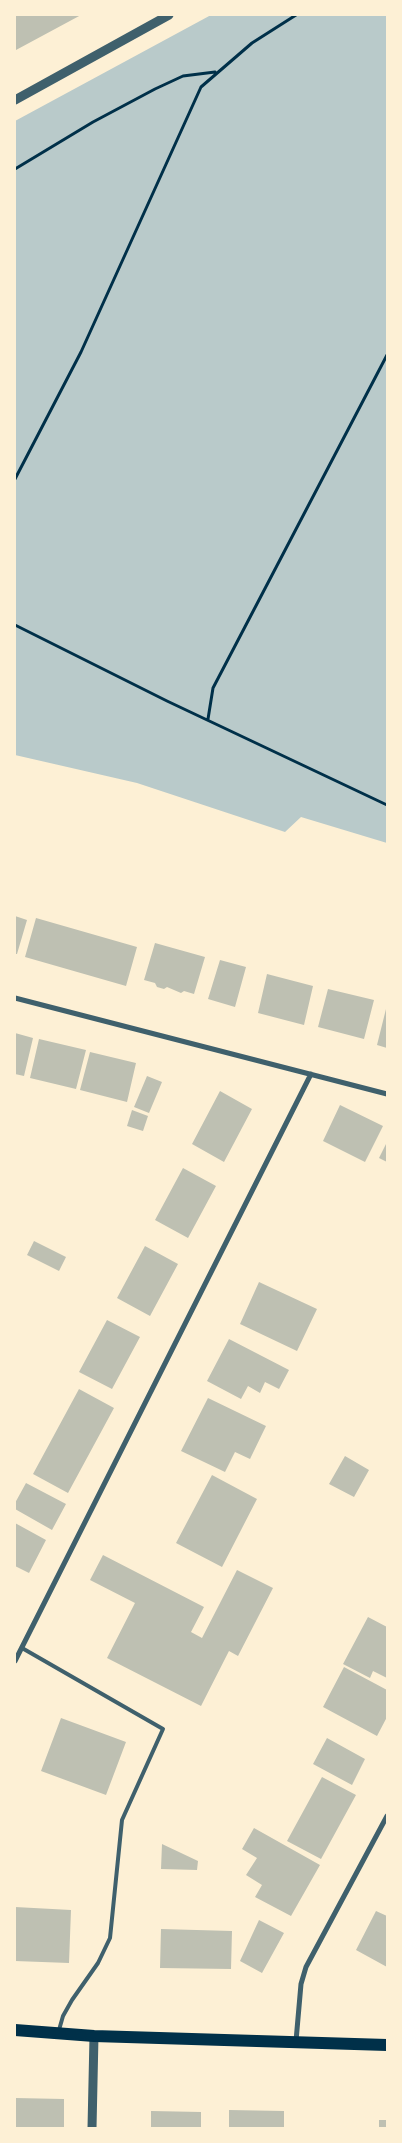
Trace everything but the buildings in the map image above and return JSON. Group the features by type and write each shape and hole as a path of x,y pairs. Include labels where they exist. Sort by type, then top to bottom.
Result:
{"main road":[{"path":"15,2030 94,2036 387,2045"}],"street":[{"path":"15,100 169,15"},
{"path":"15,998 387,1094"},
{"path":"15,1661 311,1074"},
{"path":"296,2041 298,2002 306,1967 387,1816"},
{"path":"92,2128 94,2036"}],"lane":[{"path":"22,1648 163,1729 122,1820 110,1938 98,1963 63,2016 58,2034"}],"path":[{"path":"15,480 81,352 201,86 252,43 296,15"},
{"path":"15,169 93,122 155,89 183,76 216,72"},
{"path":"208,719 213,688 387,355"},
{"path":"15,625 387,805"}],"shaded area":[{"path":"211,15 387,15 387,843 301,817 285,832 137,783 15,755 15,121"}]}
